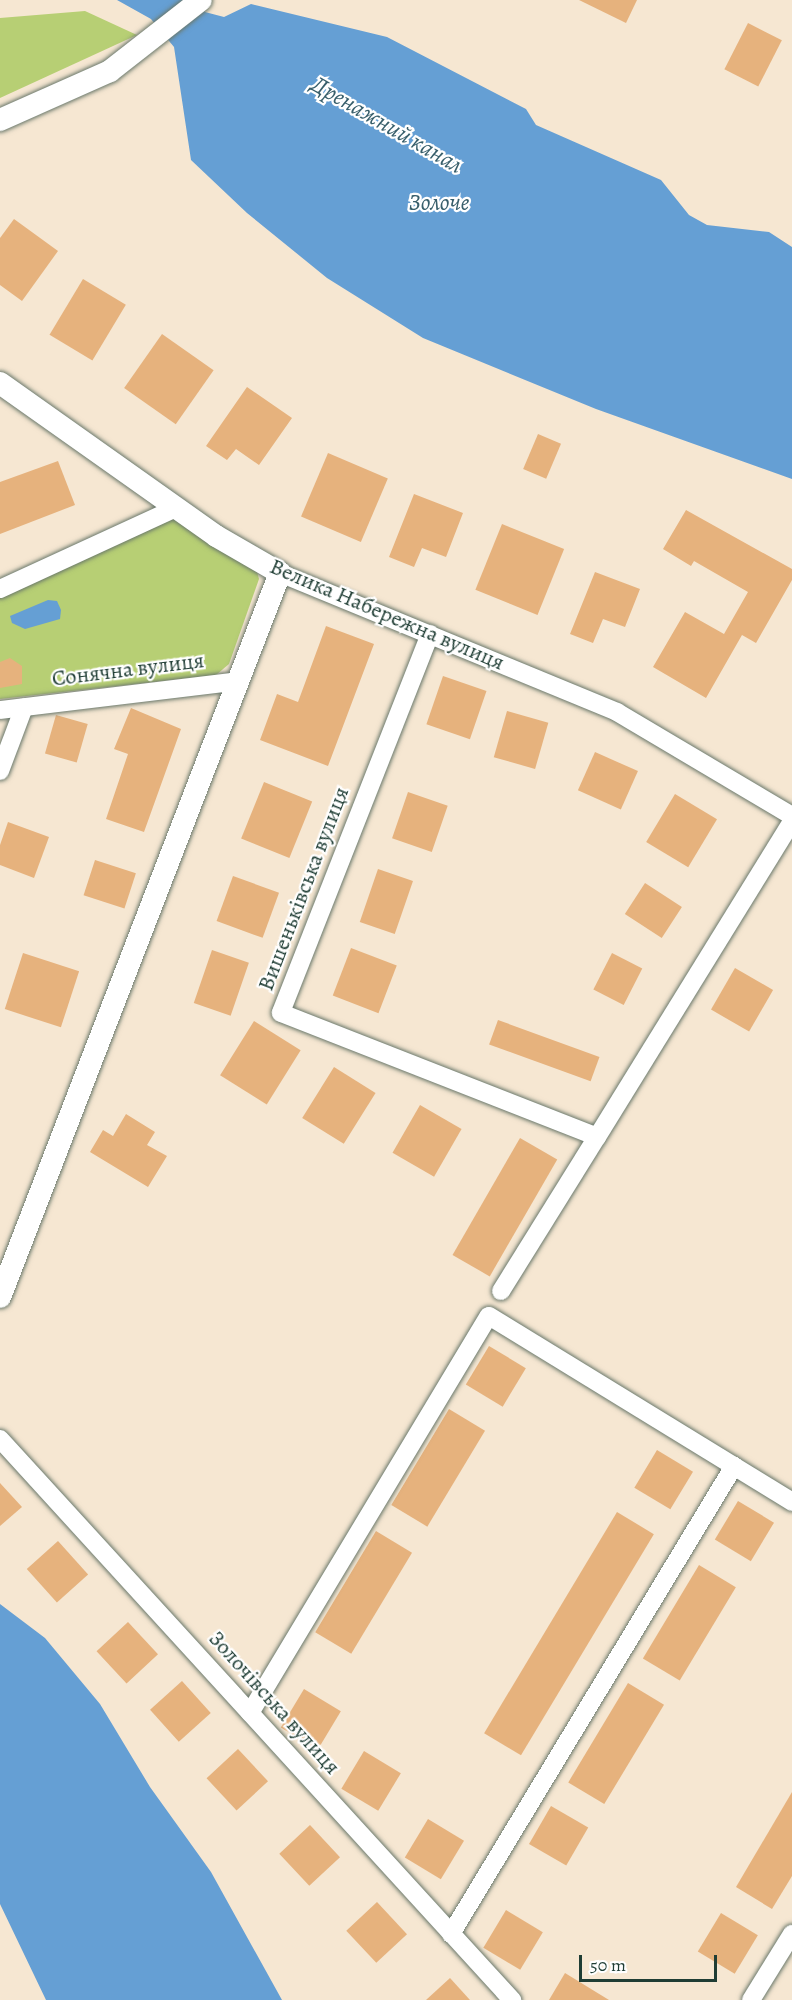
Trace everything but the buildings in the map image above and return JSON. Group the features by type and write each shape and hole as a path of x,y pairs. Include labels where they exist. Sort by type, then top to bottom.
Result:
{"street":[{"path":"0,120 110,71 201,0"},
{"name":"Велика Набережна вулиця","path":"0,383 176,508 280,573 617,712 792,816"},
{"path":"0,589 176,508"},
{"path":"0,1297 280,573"},
{"name":"Вишеньківська вулиця","path":"430,634 281,1013 597,1137"},
{"name":"Сонячна вулиця","path":"0,710 239,681"},
{"name":"Сонячна вулиця","path":"0,771 24,707"},
{"path":"501,1291 792,821"},
{"path":"250,1713 489,1316 792,1502"},
{"name":"Золочівська вулиця","path":"0,1439 512,2000"},
{"path":"451,1934 734,1466"},
{"path":"751,2000 792,1934"}],"green space":[{"path":"85,11 137,35 0,98 0,18"},
{"path":"176,516 255,564 259,579 229,664 216,675 0,699 0,592"}],"water":[{"name":"Золоче","path":"117,0 197,0 205,12 224,17 251,4 387,37 526,109 536,125 661,180 689,215 707,225 769,232 792,247 792,479 596,409 423,338 327,278 247,213 191,160 174,47 151,19"},
{"path":"48,600 57,601 61,610 60,619 25,629 12,623 10,616"},
{"path":"0,1604 45,1638 100,1704 150,1787 211,1872 282,2000 46,2000 0,1904"}],"water label":[{"name":"Дренажний канал","path":"387,125"}]}
